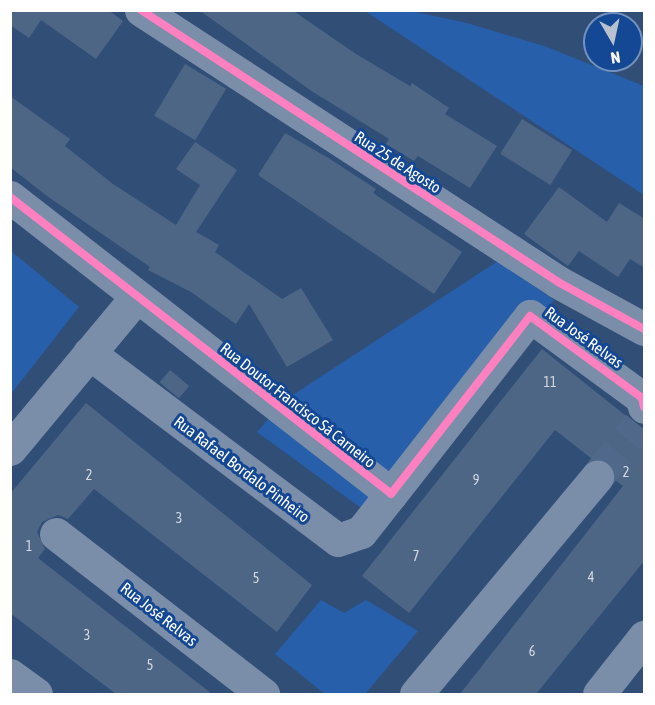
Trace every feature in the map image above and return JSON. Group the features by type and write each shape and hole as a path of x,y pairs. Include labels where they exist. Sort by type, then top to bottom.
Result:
{"street":[{"name":"Rua 25 de Agosto","path":"141,10 558,282 645,329"},
{"name":"Rua Doutor Francisco Sá Carneiro","path":"10,197 391,494"},
{"path":"10,449 136,297"},
{"name":"Rua José Relvas","path":"391,494 530,315 642,398 643,416"},
{"name":"Rua Rafael Bordalo Pinheiro","path":"89,353 339,540 361,532 391,494"},
{"path":"416,694 597,477"},
{"name":"Rua José Relvas","path":"56,534 263,694"},
{"path":"599,694 645,637"},
{"path":"10,675 36,694"}],"shaded area":[{"path":"365,11 411,11 467,23 547,47 583,61 583,72 609,72 644,86 644,195"},
{"path":"11,251 79,307 11,394"},
{"path":"498,261 554,300 394,501 361,508 257,432 285,400"},
{"path":"321,600 344,613 366,600 418,631 365,694 325,694 275,654"}],"building":[{"path":"10,10 108,10 123,21 96,59 41,20 29,38 10,25"},
{"path":"199,10 292,10 356,54 410,86 412,83 449,108 445,114 497,146 470,188 418,156 414,161 386,144 389,139 310,90"},
{"path":"185,64 226,89 195,140 154,115"},
{"path":"10,96 70,139 65,146 113,184 176,225 200,185 176,169 195,142 237,170 196,232 219,245 215,252 282,299 301,288 333,340 287,367 249,304 236,324 191,292 148,270 150,267 47,196 10,167"},
{"path":"522,119 572,150 550,185 500,154"},
{"path":"285,133 376,189 373,193 462,252 434,294 258,175"},
{"path":"559,187 607,222 619,203 645,219 645,268 630,259 618,277 579,251 568,266 524,234"},
{"path":"542,349 645,431 645,560 536,694 460,694 623,486 615,480 609,463 592,459 555,430 409,613 362,576"},
{"path":"170,370 189,386 179,398 160,382"},
{"path":"86,403 312,585 277,632 94,489 68,519 58,515 42,522 37,532 45,549 38,558 212,694 116,694 10,613 10,494"}],"tunnel":[{"path":"597,477 639,425"}],"cycle path":[{"path":"141,10 558,282 644,329"},
{"path":"10,197 391,494 530,316 642,398 644,407"}]}
